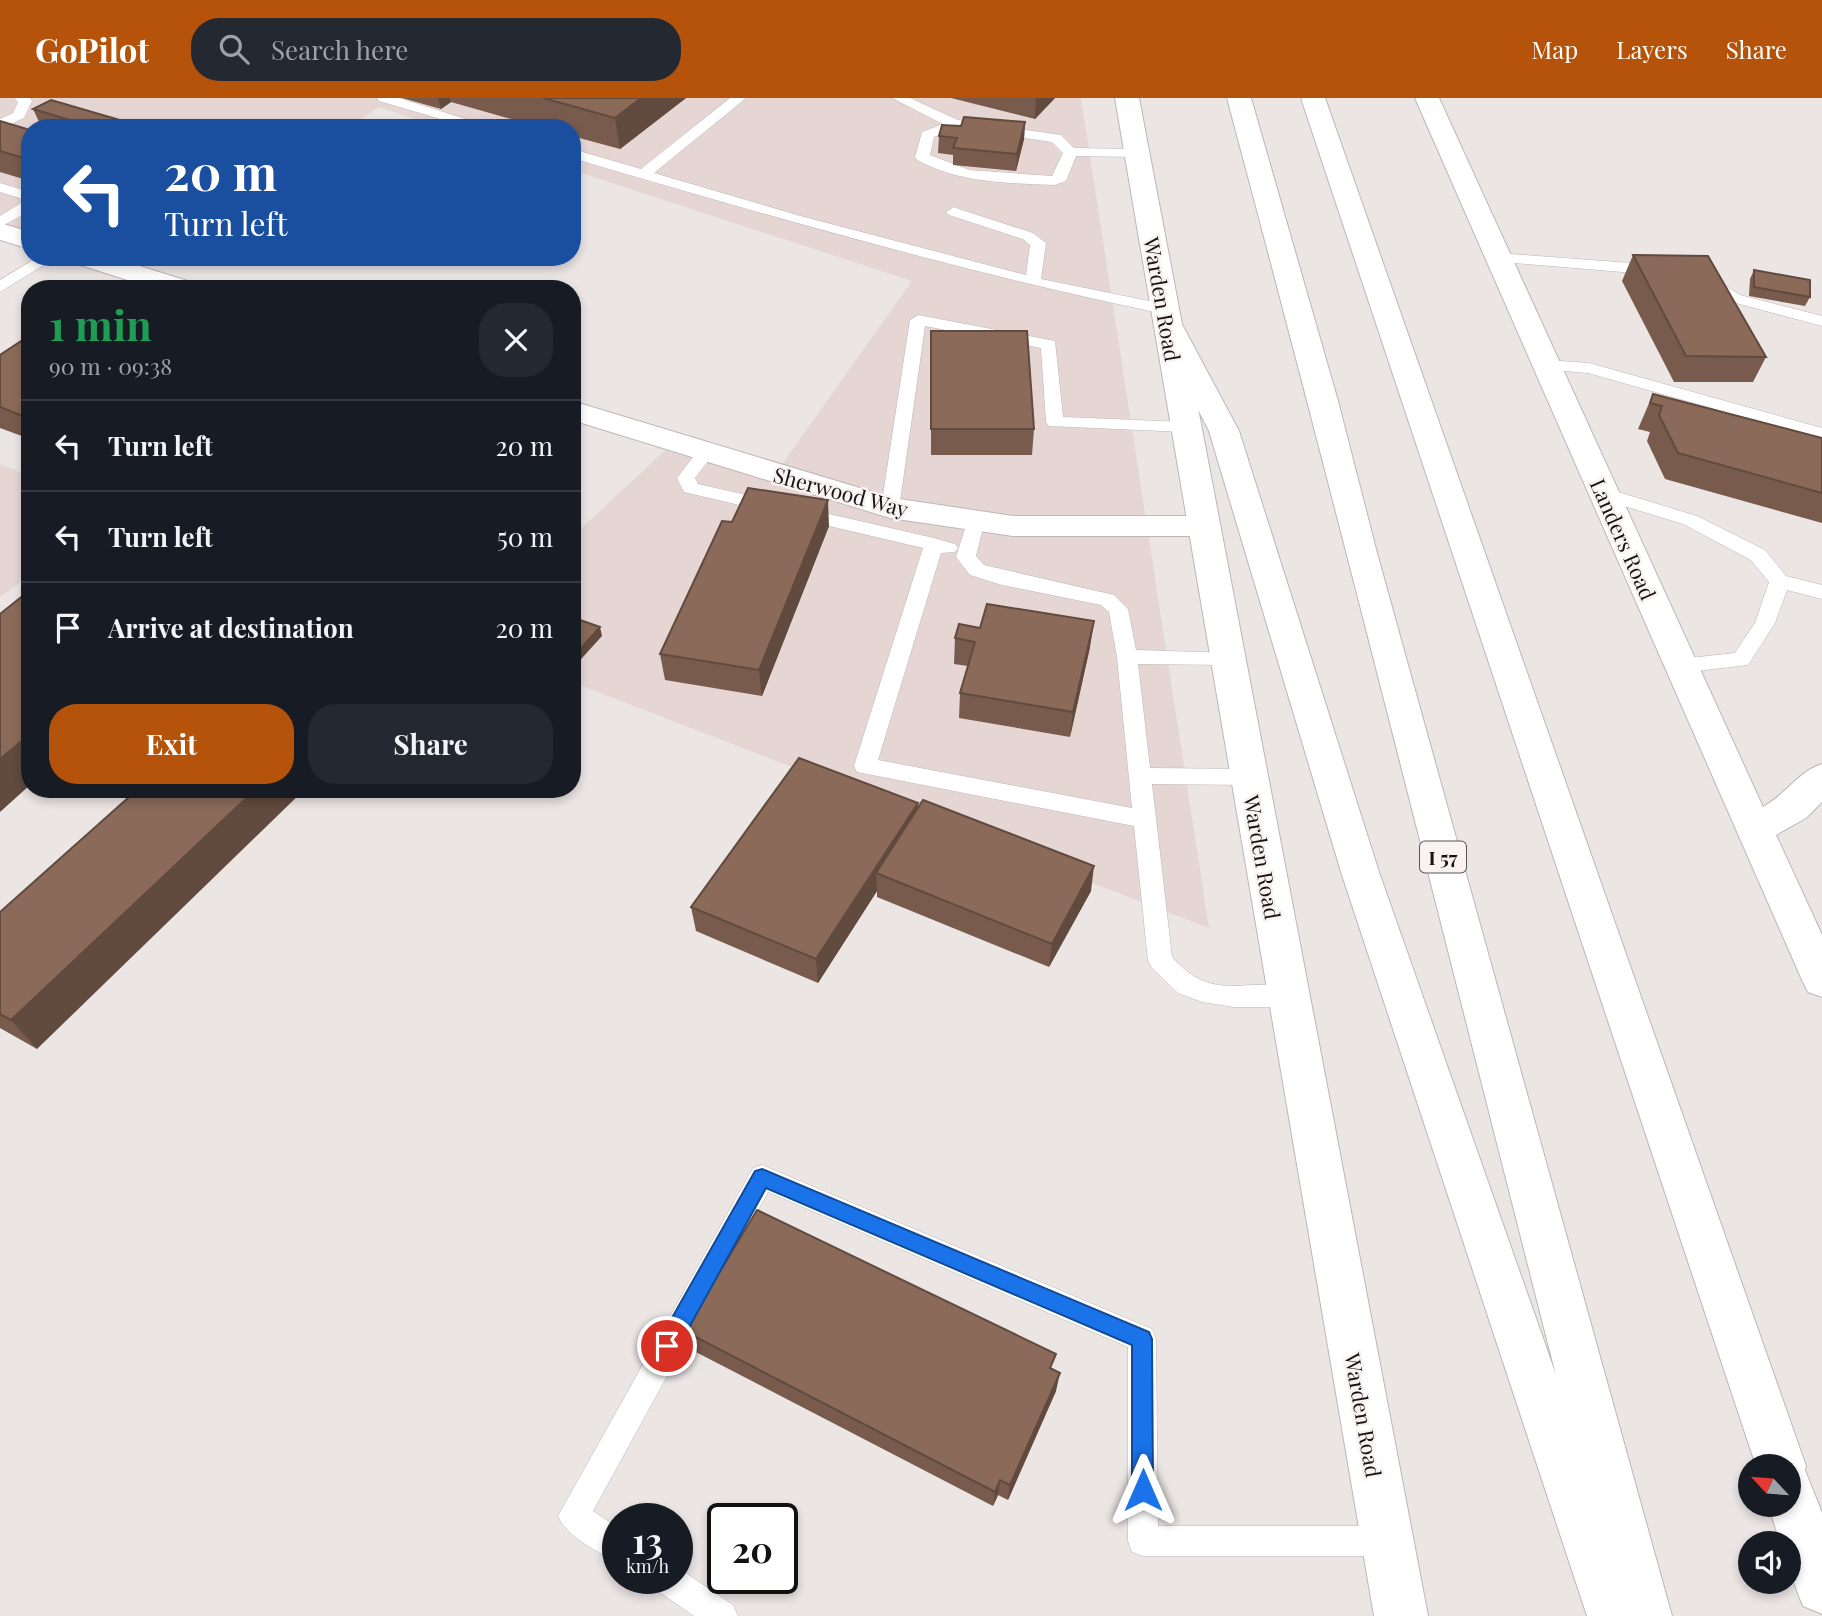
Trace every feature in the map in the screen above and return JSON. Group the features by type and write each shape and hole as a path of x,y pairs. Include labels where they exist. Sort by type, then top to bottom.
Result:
{"main road":[{"name":"Warden Road","path":"1127,98 1202,526 1401,1616"},
{"name":"I 57","path":"1238,98 1323,401 1364,566 1645,1616"},
{"path":"1313,98 1777,1454"},
{"name":"Landers Road","path":"1427,98 1822,980"},
{"path":"0,231 21,238"},
{"path":"111,266 156,280"},
{"path":"1166,315 1224,431 1360,872 1614,1616"},
{"name":"Sherwood Way","path":"581,413 890,508 1013,526 1202,526"},
{"path":"1756,828 1793,808 1822,778"},
{"path":"1798,1517 1822,1587"}],"lane":[{"path":"0,126 19,115 26,101 21,98"},
{"path":"384,98 456,119"},
{"path":"643,174 739,98"},
{"path":"899,98 955,124 1056,138 1070,152 1136,153"},
{"path":"955,124 927,135 922,157 938,167 961,173 1054,181 1061,178 1070,152"},
{"path":"0,126 20,133"},
{"path":"581,156 799,220 1166,315"},
{"path":"0,187 21,194"},
{"path":"0,222 21,209"},
{"path":"954,212 1028,236 1038,243 1033,282"},
{"path":"1497,258 1672,272"},
{"path":"0,287 34,266"},
{"path":"1693,276 1711,281 1734,299 1822,321"},
{"path":"890,508 918,320 1049,345 1055,422 1185,427"},
{"path":"1546,365 1589,368 1822,434"},
{"path":"706,452 686,478 690,488 967,552"},
{"path":"1605,494 1690,520 1758,555 1779,581 1822,592"},
{"path":"976,520 966,556 977,570 1002,578 1107,600 1118,609 1127,657 1160,961 1172,977 1201,994 1288,997"},
{"path":"934,544 865,766 1144,819"},
{"path":"1680,666 1741,660 1756,642 1774,607 1779,581"},
{"path":"1127,657 1227,658"},
{"path":"1140,776 1248,777"},
{"path":"602,1535 573,1516 762,1177 1142,1339 1143,1541 1387,1541"},
{"path":"690,1594 722,1616"}],"shaded area":[{"path":"0,98 1081,98 1209,928 581,685 581,529 674,442 775,474 912,281 581,173 581,119 416,119 379,107 361,119 21,119 21,242 0,236"},
{"path":"0,464 21,472 21,582 0,597"}],"building":[{"path":"543,98 641,98 615,118"},
{"path":"51,100 116,119 66,119 33,109"},
{"path":"964,117 1025,122 1017,154 953,148 957,138 939,136 942,125 961,126"},
{"path":"0,121 21,127 21,157 0,151"},
{"path":"1633,255 1708,256 1766,357 1686,356"},
{"path":"1754,270 1810,280 1810,297 1754,287"},
{"path":"931,331 1027,331 1034,429 931,429"},
{"path":"21,341 21,415 0,407 0,355"},
{"path":"1653,394 1822,438 1822,493 1678,453 1659,415 1662,406 1650,403"},
{"path":"748,488 828,500 759,670 660,654 722,521 732,522"},
{"path":"21,597 21,742 0,759 0,614"},
{"path":"987,604 1094,621 1073,712 960,693 975,642 955,638 959,624 980,628"},
{"path":"581,620 600,627 581,648"},
{"path":"799,758 918,803 816,959 691,907"},
{"path":"128,798 246,798 11,1020 0,1014 0,912"},
{"path":"923,800 1094,866 1052,944 876,873"},
{"path":"757,1210 1056,1354 1050,1368 1060,1373 1010,1485 1000,1480 995,1492 684,1331"}],"route":[{"path":"667,1346 762,1177 1142,1339 1143,1490"}]}
